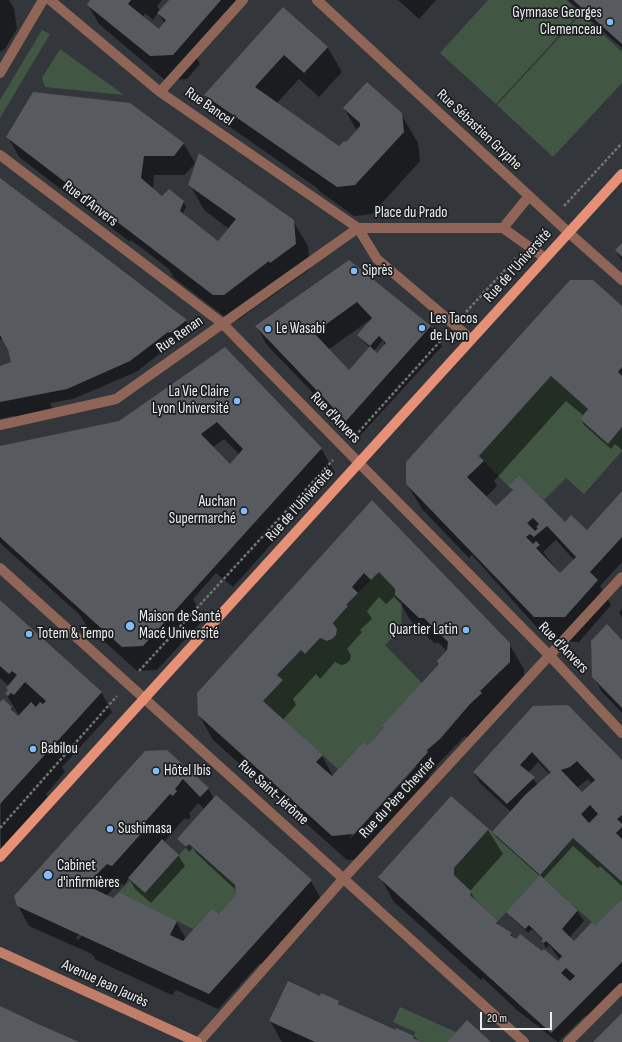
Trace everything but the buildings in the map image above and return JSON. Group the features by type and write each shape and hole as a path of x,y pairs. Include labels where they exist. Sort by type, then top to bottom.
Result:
{"main road":[{"name":"Rue de l'Université","path":"0,857 622,174"},
{"name":"Avenue Jean Jaurès","path":"0,952 198,1042"}],"street":[{"path":"0,73 43,0"},
{"name":"Rue Bancel","path":"50,0 160,92 358,228"},
{"path":"160,92 243,0"},
{"name":"Rue Sébastien Gryphe","path":"317,0 622,280"},
{"name":"Rue d'Anvers","path":"0,155 222,323 344,449 550,656 622,733"},
{"path":"529,196 503,228 545,258"},
{"name":"Place du Prado","path":"358,228 503,228"},
{"name":"Place du Prado","path":"358,228 376,259 471,339"},
{"name":"Rue Renan","path":"0,425 116,399 358,228"},
{"name":"Rue Saint-Jérôme","path":"0,568 128,682 524,1042"},
{"name":"Rue du Père Chevrier","path":"198,1042 344,878 622,577"},
{"path":"568,1042 622,988"}],"path":[{"path":"553,217 622,144"},
{"path":"0,828 128,682 344,449 527,245"}],"green space":[{"path":"488,0 566,0 580,13 496,104 440,53"},
{"path":"581,14 622,52 622,83 553,157 497,105"},
{"path":"42,30 50,34 0,118 0,100"},
{"path":"60,49 124,95 45,87 42,78"},
{"path":"551,376 588,409 580,419 608,444 622,427 622,451 584,494 566,478 544,500 519,475 508,486 479,456"},
{"path":"379,572 395,589 395,595 402,602 401,629 385,645 422,683 368,745 363,742 338,769 263,701 283,680 277,675 301,650 305,654 320,638 327,641 334,637 337,629 333,623 348,607 346,605"},
{"path":"489,829 539,875 573,838 622,882 622,899 595,925 540,875 498,921 470,895 472,892 454,875 454,868"},
{"path":"189,844 235,885 236,894 219,914 212,908 193,929 119,892 130,880 145,893"},
{"path":"400,1007 456,1032 447,1042 422,1042 413,1038 415,1032 393,1022"}],"place":[{"name":"Gymnase Georges Clemenceau","path":"610,22"},
{"name":"Siprès","path":"354,271"},
{"name":"Les Tacos de Lyon","path":"422,328"},
{"name":"Le Wasabi","path":"268,329"},
{"name":"La Vie Claire Lyon Université","path":"237,401"},
{"name":"Auchan Supermarché","path":"244,511"},
{"name":"Maison de Santé Macé Université","path":"130,626"},
{"name":"Quartier Latin","path":"466,630"},
{"name":"Totem & Tempo","path":"29,634"},
{"name":"Babilou","path":"33,749"},
{"name":"Hôtel Ibis","path":"156,771"},
{"name":"Sushimasa","path":"110,829"},
{"name":"Cabinet d'infirmières","path":"48,875"}]}
